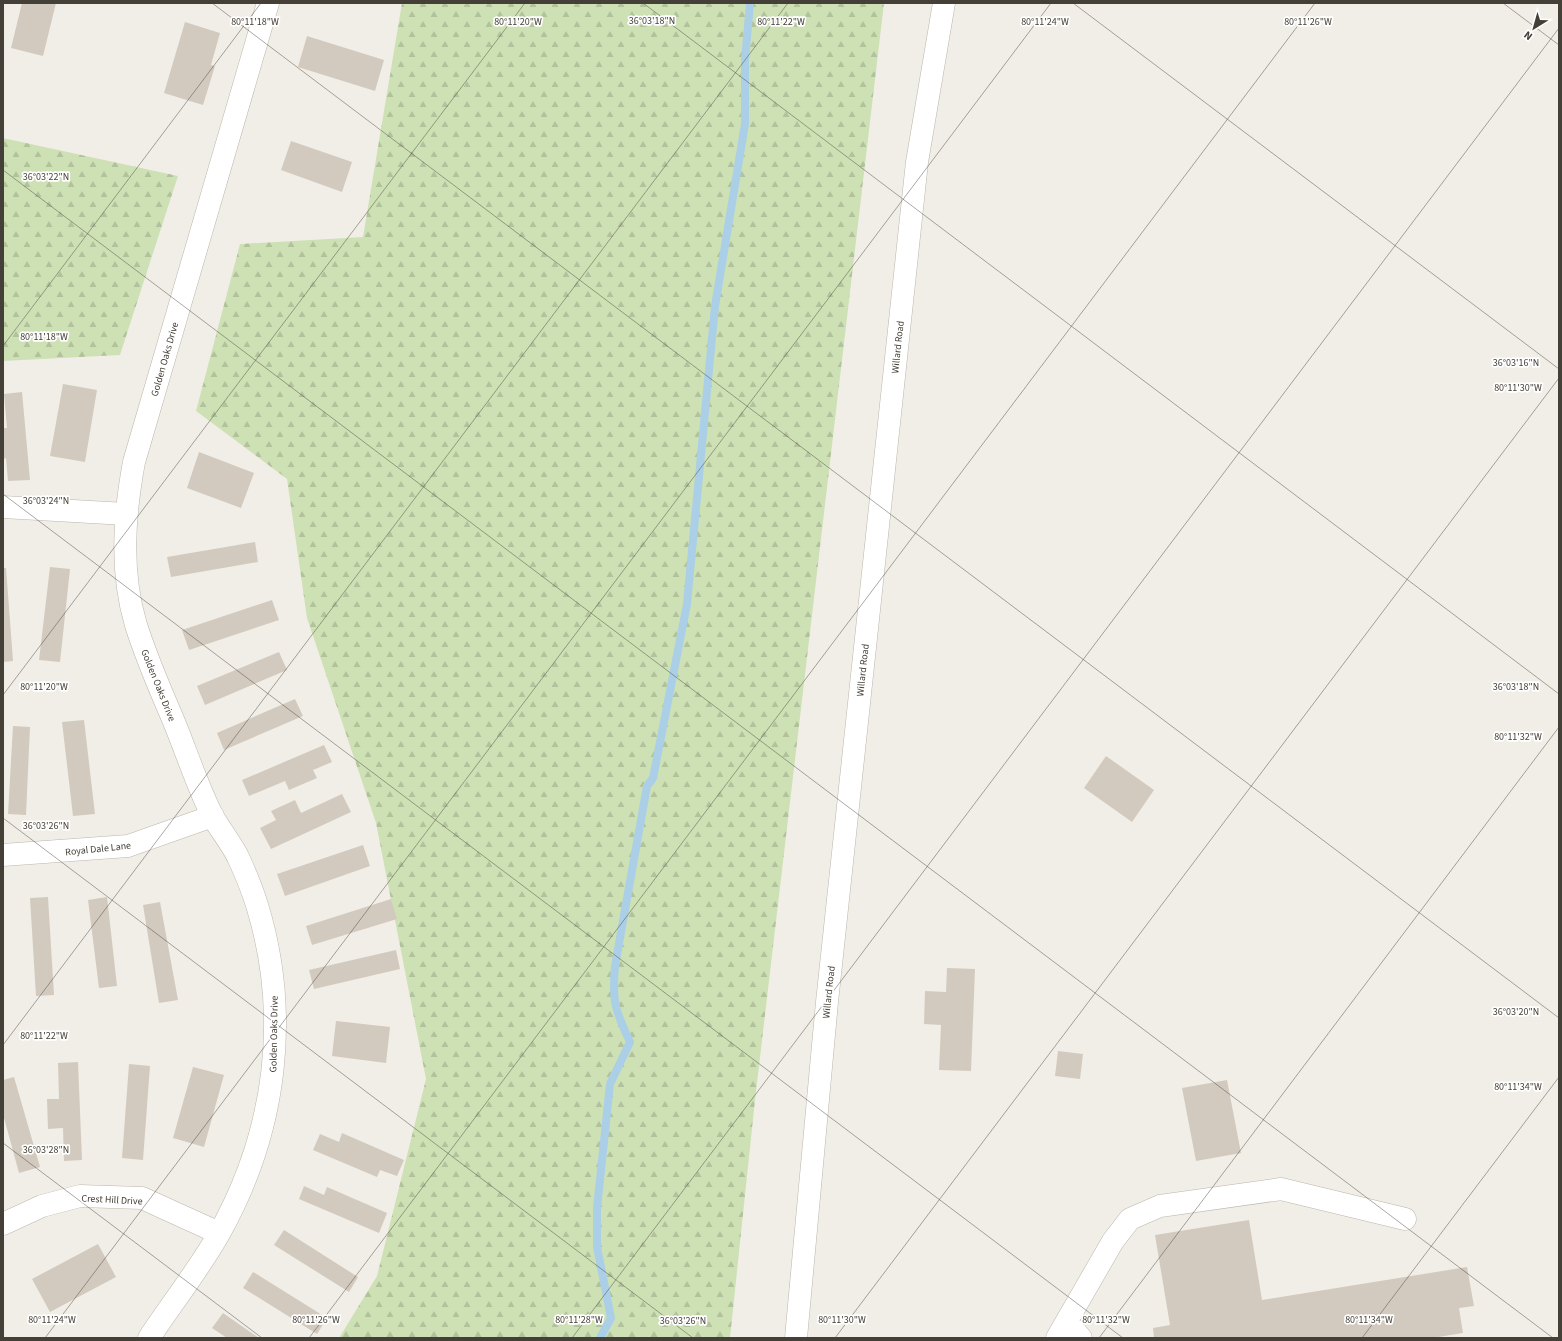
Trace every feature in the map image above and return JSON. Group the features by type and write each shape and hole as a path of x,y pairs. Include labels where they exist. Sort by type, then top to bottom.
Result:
{"street":[{"name":"Golden Oaks Drive","path":"149,1338 219,1233 241,1188 256,1146 271,1090 275,1053 276,1001 267,944 256,903 238,857 213,816 149,663 135,623 127,581 124,538 134,462 268,3"},
{"name":"Willard Road","path":"796,1338 827,994 917,162 944,3"},
{"path":"3,507 126,514"},
{"name":"Royal Dale Lane","path":"3,855 128,846 213,816"},
{"path":"1069,1333 1113,1241 1130,1219 1160,1206 1281,1189 1405,1219"},
{"name":"Crest Hill Drive","path":"3,1224 42,1206 80,1196 142,1198 219,1233"}],"green space":[{"path":"402,3 884,3 755,1100 730,1338 339,1338 377,1276 426,1079 376,823 307,618 287,479 196,411 240,244 363,237"},
{"path":"3,138 178,176 120,355 3,361"}],"building":[{"path":"22,3 56,3 43,56 11,48"},
{"path":"185,22 220,33 211,65 215,66 203,105 164,93"},
{"path":"307,36 384,60 375,91 298,67"},
{"path":"291,141 352,162 342,192 281,170"},
{"path":"63,384 97,390 85,462 50,456"},
{"path":"22,392 30,480 8,481 6,458 3,459 3,428 7,428 4,394"},
{"path":"199,452 254,473 241,508 187,488"},
{"path":"255,542 258,562 171,577 167,557"},
{"path":"50,567 70,569 60,662 39,660"},
{"path":"3,568 6,568 13,661 3,662"},
{"path":"272,600 279,620 189,650 182,630"},
{"path":"279,652 287,670 205,705 197,686"},
{"path":"295,699 303,716 224,750 217,733"},
{"path":"84,720 95,814 73,816 62,722"},
{"path":"13,726 30,727 26,815 8,814"},
{"path":"324,745 332,762 313,770 317,778 289,790 285,781 249,796 242,780"},
{"path":"1106,756 1154,790 1132,822 1084,788"},
{"path":"342,794 351,812 271,849 260,828 276,820 271,811 295,800 301,813"},
{"path":"363,845 370,866 285,896 277,874"},
{"path":"48,897 54,995 36,996 30,898"},
{"path":"107,897 117,986 99,988 88,900"},
{"path":"391,899 397,919 312,945 306,926"},
{"path":"160,902 178,1000 159,1003 143,905"},
{"path":"396,950 400,969 314,989 309,970"},
{"path":"947,968 975,969 971,1071 939,1070 941,1025 924,1024 925,991 946,992"},
{"path":"336,1021 390,1027 386,1063 332,1056"},
{"path":"1058,1051 1083,1054 1080,1079 1055,1076"},
{"path":"78,1062 82,1160 64,1161 63,1128 48,1129 47,1099 59,1099 58,1063"},
{"path":"129,1064 150,1066 143,1160 122,1158"},
{"path":"193,1067 224,1075 204,1147 173,1138"},
{"path":"14,1077 40,1167 19,1173 3,1114 3,1080"},
{"path":"1227,1080 1241,1153 1196,1161 1182,1088"},
{"path":"342,1133 404,1160 397,1176 380,1170 377,1177 313,1150 320,1134 339,1142"},
{"path":"304,1186 324,1195 327,1187 387,1213 379,1233 299,1199"},
{"path":"1249,1220 1262,1300 1467,1267 1474,1306 1459,1308 1463,1333 1432,1338 1154,1338 1153,1328 1170,1325 1155,1235"},
{"path":"284,1230 358,1277 349,1292 274,1245"},
{"path":"98,1244 116,1277 50,1312 32,1279"},
{"path":"253,1272 327,1318 317,1334 243,1288"},
{"path":"223,1313 259,1338 227,1338 212,1328"}],"waterway":[{"path":"600,1338 611,1318 597,1247 597,1208 610,1084 630,1042 621,1022 614,997 615,966 647,786 653,778 687,604 715,306 745,124 745,60 750,3"}]}
